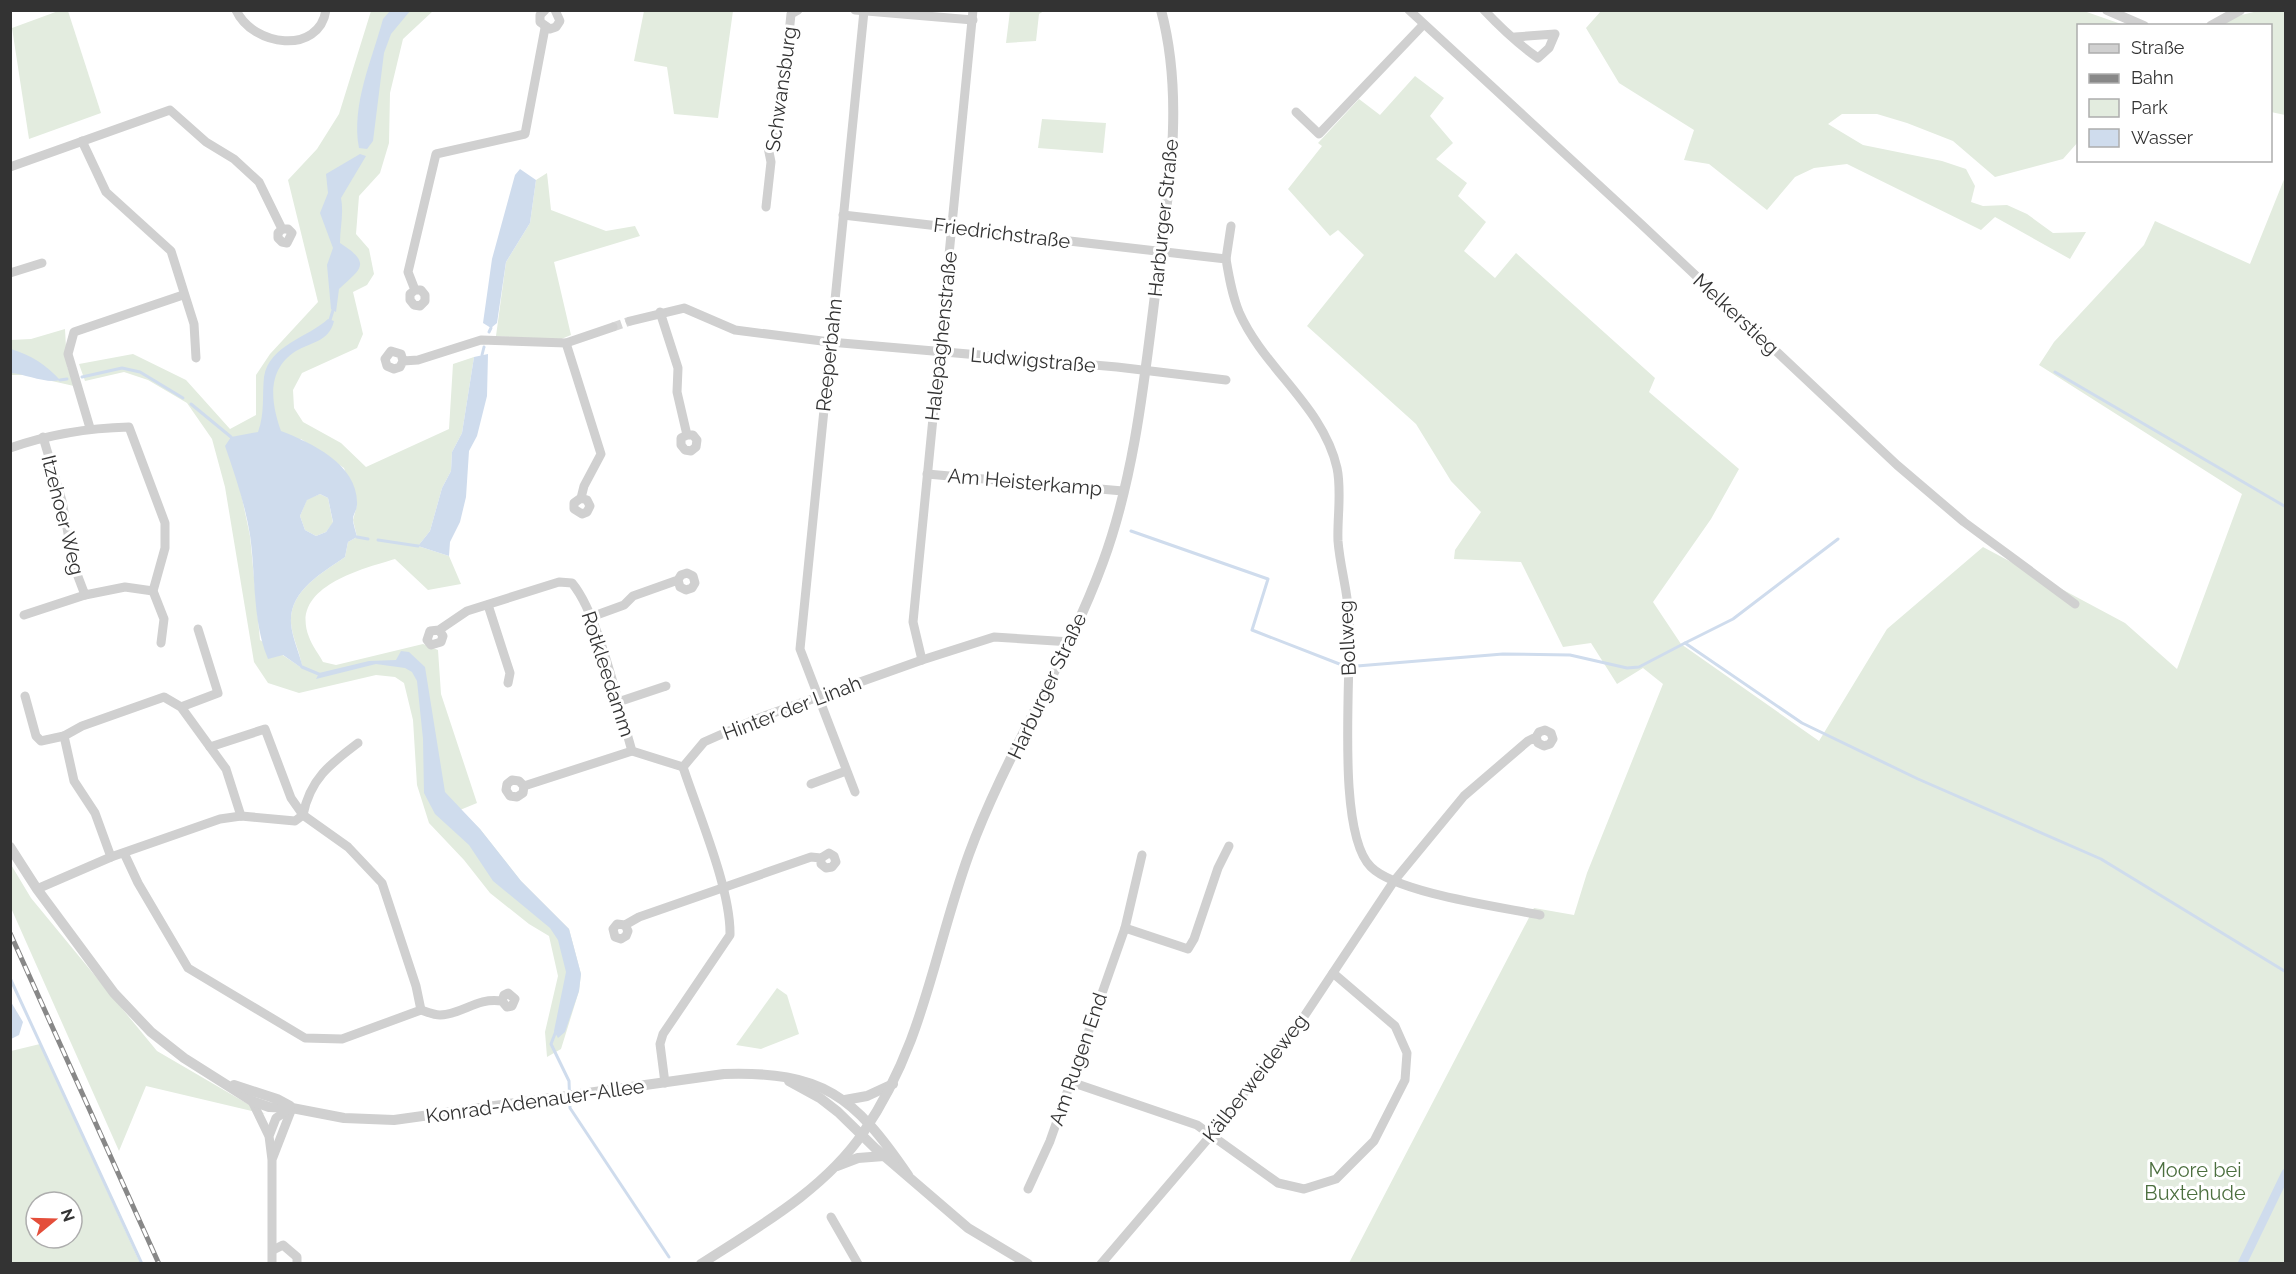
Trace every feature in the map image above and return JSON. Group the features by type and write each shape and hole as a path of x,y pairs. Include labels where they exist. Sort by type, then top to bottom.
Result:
{"street":[{"path":"236,10 247,29 259,36 291,41 312,36 325,18 326,10"},
{"path":"415,290 408,272 436,154 525,134 545,28 540,19 544,10"},
{"path":"545,28 551,29 558,24 560,17 555,10"},
{"name":"Schwansburg","path":"766,207 771,162 768,147 779,131 791,14 798,10"},
{"name":"Harburger Straße","path":"701,1263 764,1224 831,1169 862,1135 893,1083 925,1007 969,855 990,804 1071,642 1104,559 1123,491 1145,370 1160,252 1172,129 1167,35 1161,10"},
{"name":"Melkerstieg","path":"1409,10 1641,224 1896,465 1964,522 2075,604"},
{"path":"1484,10 1504,32 1515,37"},
{"path":"2107,10 2139,24"},
{"path":"2215,24 2240,10"},
{"path":"860,11 973,15"},
{"name":"Reeperbahn","path":"855,792 800,649 843,215 860,11"},
{"name":"Halepaghenstraße","path":"922,660 913,622 973,15"},
{"path":"1296,112 1319,134 1423,25"},
{"path":"10,167 170,110 206,142 234,159 259,182 282,229"},
{"path":"82,141 106,192 171,251 194,324 196,358"},
{"name":"Friedrichstraße","path":"843,215 1160,252"},
{"name":"Bollweg","path":"1231,226 1226,259 1239,312 1251,333 1326,432 1337,470 1338,541 1349,615 1349,795 1352,823 1359,851 1371,868 1394,881 1440,894 1540,915"},
{"path":"1160,252 1226,259"},
{"path":"10,273 42,263"},
{"path":"90,428 68,354 74,332 183,295"},
{"name":"Ludwigstraße","path":"630,321 684,308 735,330 830,342 1145,370 1226,380"},
{"path":"660,312 678,368 677,392 687,435"},
{"path":"403,361 418,360 481,340 566,343 613,327"},
{"path":"566,343 601,454 584,486 581,498"},
{"path":"10,448 43,437 90,428 129,427 142,456 165,524 165,548 153,591 164,619 161,642"},
{"name":"Itzehoer Weg","path":"43,437 62,501 74,566 85,595 125,587 153,591"},
{"name":"Am Heisterkamp","path":"927,474 1123,491"},
{"path":"591,617 624,605 633,596 678,580"},
{"name":"Rotkleedamm","path":"488,605 559,582 572,583 582,594 591,617 632,751 683,767"},
{"path":"24,615 85,595"},
{"path":"439,630 467,611 488,605 510,673 508,683"},
{"path":"181,707 218,693 198,629"},
{"name":"Hinter der Linah","path":"683,767 704,742 817,697 922,660 994,637 1071,642"},
{"path":"618,702 666,686"},
{"path":"25,696 36,736 41,741 64,736 82,726 164,697 181,707 226,769 241,816"},
{"path":"210,747 265,729 291,798 303,815 348,847 382,883 416,986 421,1010"},
{"path":"64,736 74,781 95,813 111,857"},
{"name":"Kälberweideweg","path":"1101,1263 1212,1134 1305,1016 1394,881 1464,796 1528,741 1536,737"},
{"path":"37,890 111,857 220,819 241,816 295,821 303,815 305,803 318,776 358,743"},
{"path":"524,786 632,751"},
{"path":"665,1083 660,1044 663,1034 730,935 730,921 723,887 683,767"},
{"path":"811,784 846,771"},
{"path":"1125,928 1188,949 1218,868 1229,846"},
{"name":"Konrad-Adenauer-Allee","path":"10,847 37,890 134,1015 167,1046 252,1101 269,1107 292,1108 344,1118 404,1119 724,1074 778,1076 811,1082 845,1100 869,1123 908,1175"},
{"path":"124,853 138,883 188,968 305,1038 342,1039 421,1010 439,1015 462,1010 487,999 502,1000"},
{"name":"Am Rugen End","path":"1028,1189 1050,1141 1109,966 1125,928 1142,855"},
{"path":"625,926 639,917 723,887 811,857 821,858"},
{"path":"1071,1082 1197,1125 1278,1183 1304,1189 1336,1179 1374,1141 1405,1080 1407,1053 1395,1026 1333,973"},
{"name":"Konrad-Adenauer-Allee","path":"778,1076 820,1098 908,1175"},
{"name":"Konrad-Adenauer-Allee","path":"220,1081 277,1099 292,1108"},
{"path":"845,1100 867,1095 893,1083"},
{"path":"252,1101 269,1136 272,1160 272,1263"},
{"path":"269,1136 276,1118 292,1108"},
{"path":"272,1160 292,1108"},
{"path":"831,1169 858,1158 884,1156"},
{"path":"908,1175 968,1228 1028,1263"},
{"path":"831,1216 858,1263"},
{"path":"272,1232 283,1245 294,1252 297,1263"},
{"path":"273,1250 283,1245"}],"green space":[{"path":"61,10 68,11 101,113 29,139 12,28"},
{"path":"2081,10 2121,24 2077,24 2077,143 2063,159 1995,177 1953,141 1907,123 1877,114 1842,114 1828,124 1863,145 1942,161 1966,169 1975,186 1971,202 1983,206 2007,205 2027,214 2053,233 2086,232 2070,259 1995,217 1981,230 1847,164 1814,168 1795,177 1767,210 1709,164 1684,160 1694,130 1619,83 1586,28 1601,11"},
{"path":"371,11 433,11 403,39 390,93 389,143 380,173 359,196 356,234 369,249 374,274 367,285 353,292 363,334 357,348 302,373 293,390 294,408 303,422 341,443 366,467 449,429 453,364 474,357 462,433 452,452 451,471 442,488 430,531 418,546 449,556 461,584 428,590 395,559 365,568 332,583 309,605 306,620 309,637 323,662 336,665 423,644 438,650 441,694 477,803 460,810 480,829 521,881 569,929 581,974 579,991 561,1049 547,1057 545,1032 558,976 549,936 529,924 490,893 464,860 429,823 417,785 413,720 404,683 395,677 376,675 299,693 268,683 254,662 225,487 212,439 187,403 148,380 124,372 85,381 79,364 133,354 186,380 230,429 256,415 256,375 270,354 318,302 288,180 317,149 339,114","holes":["301,439 344,468 357,505 353,520 357,537 348,542 345,557 309,584 295,601 291,623 302,668 260,640 250,536 241,493"]},
{"path":"644,11 733,11 718,118 674,114 667,67 634,61"},
{"path":"1010,11 1044,11 1039,14 1036,41 1006,43"},
{"path":"2258,11 2285,12 2285,115 2272,112 2272,24 2222,24 2233,17"},
{"name":"Moore bei Buxtehude","path":"1415,76 1444,98 1430,116 1453,143 1436,159 1467,183 1458,196 1486,222 1464,251 1495,278 1516,253 1655,378 1649,392 1739,469 1711,519 1653,602 1681,644 1819,741 1887,629 1983,547 2125,623 2177,669 2242,494 2039,365 2054,342 2144,245 2155,221 2250,264 2285,177 2285,1263 1349,1263 1534,908 1574,915 1587,873 1663,684 1643,668 1617,684 1591,643 1563,647 1521,562 1454,559 1455,550 1481,512 1451,481 1416,424 1307,326 1364,255 1338,230 1330,236 1288,189 1322,146 1318,143 1359,99 1380,115"},
{"path":"1042,119 1106,123 1103,153 1038,148"},
{"path":"547,173 551,210 606,231 635,226 640,236 554,262 571,335 559,340 496,336 506,262 530,223 536,180"},
{"path":"65,329 67,366 74,386 25,375 11,375 10,340 31,339"},
{"path":"320,494 328,498 333,523 326,532 316,536 305,530 300,516 307,499"},
{"path":"10,863 31,898 157,1051 265,1114 146,1086 119,1151 11,908"},
{"path":"777,988 787,995 799,1034 761,1049 736,1045"},
{"path":"40,1044 140,1263 11,1263 11,1051"}],"water":[{"path":"390,11 410,11 391,34 384,53 373,141 367,149 359,148 357,132 360,99 383,19"},
{"path":"360,154 366,156 341,198 340,243 357,256 360,266 339,289 336,312 331,309 327,265 333,248 320,213 328,193 326,174"},
{"path":"520,169 536,180 530,223 506,262 497,323 491,328 483,323 492,259 515,175"},
{"path":"328,319 334,321 332,328 324,337 296,351 286,359 275,377 273,398 281,431 331,457 350,478 356,491 357,505 353,519 357,537 348,542 345,557 309,584 295,601 291,623 303,669 283,655 268,659 259,629 248,523 225,446 231,437 258,432 267,366 281,349","holes":["320,494 328,498 333,522 326,532 316,536 305,530 300,516 307,500"]},
{"path":"11,349 37,361 60,380 49,381 11,373"},
{"path":"488,354 487,396 477,436 469,451 466,497 460,522 450,542 449,556 418,546 430,531 442,488 451,471 452,452 462,433 474,357"},
{"path":"401,651 409,652 425,667 445,792 480,829 521,881 569,929 581,974 579,991 565,1032 558,1038 554,1031 566,972 558,940 550,928 493,881 469,845 435,814 424,793 423,739 417,681 412,672 405,668 376,664 316,679 319,673 369,661 396,660"},
{"path":"11,1002 23,1022 19,1035 11,1039"}],"waterway":[{"path":"330,320 334,307"},
{"path":"489,332 491,328"},
{"path":"482,355 484,347"},
{"path":"82,377 122,368 140,372 183,398"},
{"path":"2055,372 2286,507"},
{"path":"60,380 67,379"},
{"path":"191,404 231,437"},
{"path":"1131,531 1268,579 1252,630 1342,665"},
{"path":"357,537 368,539"},
{"path":"1685,643 1733,619 1838,539"},
{"path":"378,540 418,546"},
{"path":"1357,666 1503,654 1570,655 1627,668 1639,667 1685,643 1802,723 1918,779 2101,859 2286,972"},
{"path":"302,667 321,675"},
{"path":"10,978 142,1264"},
{"path":"556,1031 551,1044 569,1081 570,1108 669,1257"},
{"path":"2242,1264 2286,1173"}],"tunnel":[{"path":"613,327 630,321"}],"railway":[{"path":"10,933 159,1264"}]}
